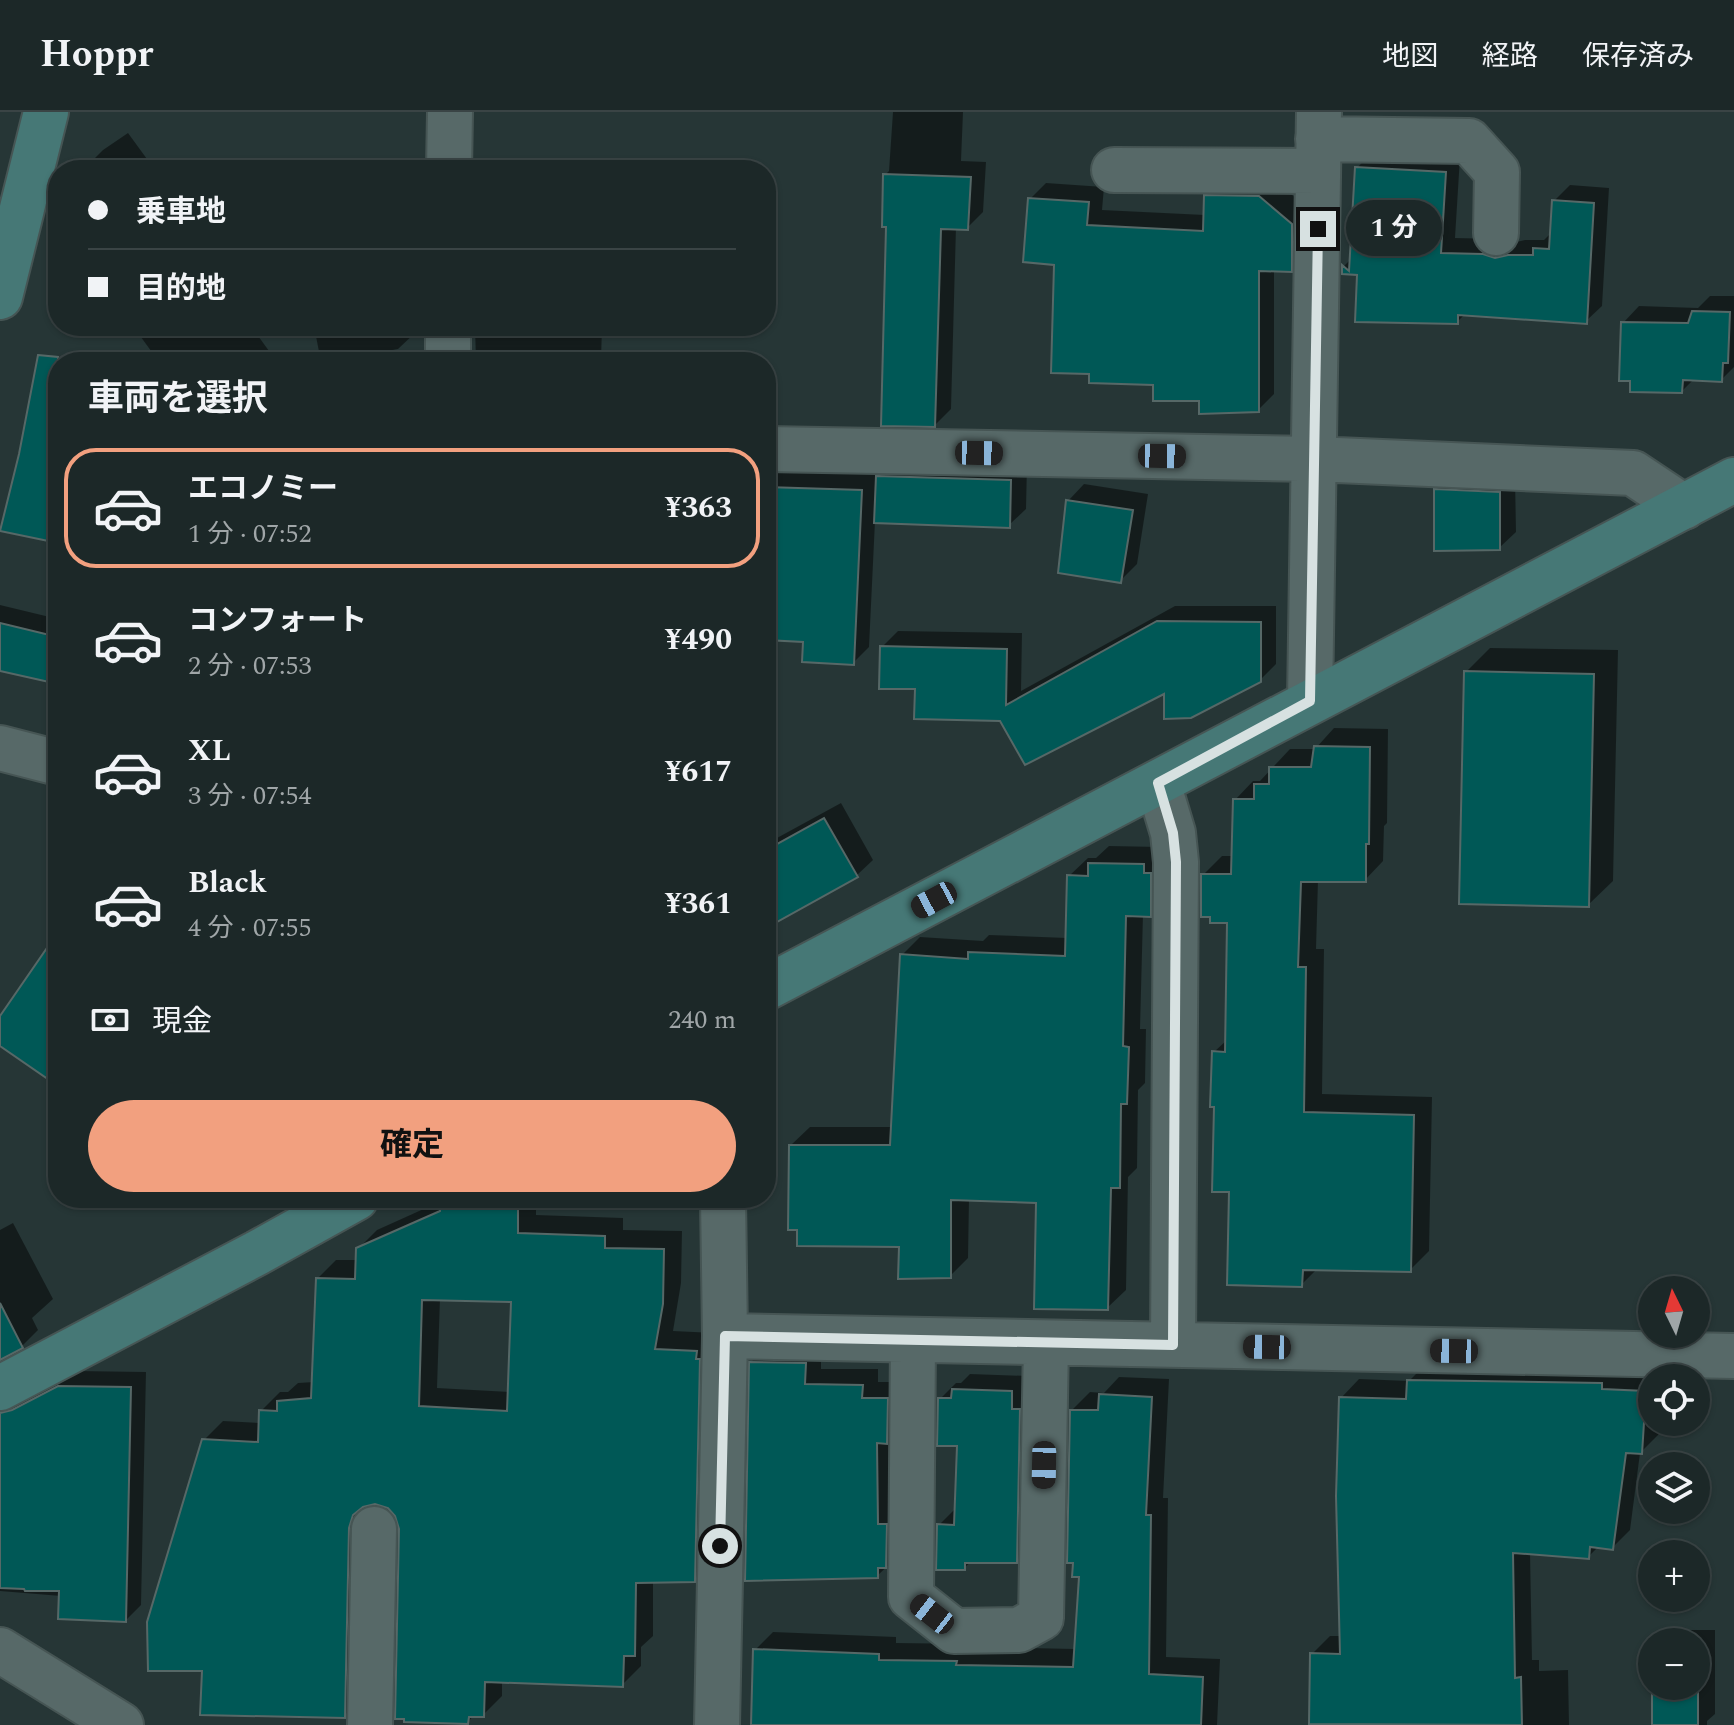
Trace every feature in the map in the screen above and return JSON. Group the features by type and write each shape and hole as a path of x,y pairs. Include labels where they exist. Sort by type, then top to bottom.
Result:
{"street":[{"path":"0,297 8,228 46,112"},
{"path":"449,160 450,112"},
{"path":"1310,701 1319,141"},
{"path":"1114,170 1319,141 1469,141 1497,172 1496,233"},
{"path":"776,449 1314,459 1633,473 1684,507"},
{"path":"776,983 1734,480"},
{"path":"0,748 48,760"},
{"path":"1158,783 1173,833 1176,862 1173,1345"},
{"path":"0,1388 338,1208"},
{"path":"717,1725 725,1336 723,1208"},
{"path":"725,1336 1734,1356"},
{"path":"913,1340 911,1597 954,1631 1019,1630 1041,1618 1046,1343"},
{"path":"370,1725 374,1529"},
{"path":"0,1650 121,1725"}],"building":[{"path":"1355,167 1446,172 1441,253 1483,254 1495,258 1533,255 1533,248 1549,249 1552,200 1594,203 1587,324 1458,315 1458,324 1355,322 1357,275 1342,274 1342,265 1349,271"},
{"path":"883,174 971,177 968,230 941,229 935,427 881,426 886,227 882,227"},
{"path":"1204,195 1259,196 1292,224 1292,272 1259,271 1259,412 1199,414 1199,401 1153,401 1153,385 1089,383 1089,374 1051,373 1054,265 1023,262 1028,198 1089,202 1087,225 1203,231"},
{"path":"1692,311 1730,312 1728,363 1723,363 1722,382 1683,380 1682,393 1630,392 1630,381 1619,381 1621,322 1688,323"},
{"path":"38,355 48,356 48,541 0,531"},
{"path":"876,476 1011,480 1010,528 874,523"},
{"path":"776,487 862,490 854,665 802,662 803,642 776,641"},
{"path":"1434,489 1500,492 1500,550 1434,551"},
{"path":"1066,500 1133,510 1121,583 1058,573"},
{"path":"1157,621 1261,622 1261,682 1191,718 1164,719 1164,694 1025,765 1000,721 914,719 915,689 879,689 880,646 1007,649 1006,705"},
{"path":"0,623 48,635 48,682 0,671"},
{"path":"1464,671 1594,674 1589,907 1459,904"},
{"path":"1314,746 1370,747 1369,844 1366,844 1366,882 1301,882 1298,967 1306,967 1304,1112 1414,1115 1411,1272 1303,1270 1302,1287 1227,1285 1229,1192 1212,1192 1214,1107 1210,1107 1212,1051 1225,1052 1227,923 1210,923 1210,917 1201,917 1201,874 1231,874 1233,799 1254,799 1254,784 1269,784 1269,767 1311,767"},
{"path":"824,818 858,877 776,922 776,844"},
{"path":"1088,863 1144,864 1144,873 1151,873 1151,917 1126,916 1123,1046 1129,1047 1127,1104 1121,1104 1120,1188 1111,1188 1108,1310 1034,1309 1036,1203 951,1200 951,1278 898,1279 899,1247 797,1246 797,1230 788,1230 789,1145 890,1145 900,954 968,959 968,952 1065,956 1067,875 1088,876"},
{"path":"48,946 48,1079 0,1046 0,1016"},
{"path":"440,1208 518,1208 518,1233 605,1236 605,1248 664,1249 663,1304 655,1349 697,1351 696,1359 700,1359 695,1582 636,1583 635,1656 624,1656 623,1687 485,1682 484,1717 469,1717 468,1724 395,1719 399,1529 395,1516 388,1508 375,1504 363,1507 353,1515 349,1528 345,1718 200,1715 202,1671 148,1671 147,1622 202,1439 258,1442 259,1410 277,1411 277,1401 311,1398 316,1278 355,1279 356,1248 440,1211","holes":["422,1300 511,1302 507,1411 419,1406"]},
{"path":"0,1303 23,1348 0,1360"},
{"path":"749,1362 806,1363 805,1384 863,1385 862,1398 888,1398 887,1444 877,1443 878,1524 887,1524 886,1568 878,1568 878,1578 745,1581"},
{"path":"1407,1380 1602,1383 1602,1389 1638,1391 1638,1436 1643,1436 1642,1452 1626,1453 1613,1550 1590,1547 1589,1559 1513,1553 1515,1678 1521,1677 1522,1725 1309,1724 1310,1653 1340,1654 1336,1496 1339,1397 1406,1399"},
{"path":"58,1386 131,1387 126,1622 58,1619 59,1591 0,1588 0,1413"},
{"path":"952,1389 1012,1391 1012,1409 1020,1409 1017,1563 965,1563 965,1570 936,1570 937,1524 954,1525 957,1446 937,1446 938,1398 951,1398"},
{"path":"1099,1394 1152,1397 1146,1515 1151,1515 1149,1674 1203,1677 1201,1725 751,1725 753,1649 879,1654 879,1660 957,1661 956,1665 1073,1667 1079,1577 1072,1577 1073,1563 1067,1563 1070,1410 1098,1410"},
{"path":"1652,1700 1698,1700 1698,1725 1652,1725"}],"route":[{"path":"720,1546 725,1336 1173,1345 1176,862 1173,833 1158,783 1310,701 1318,229"}]}
